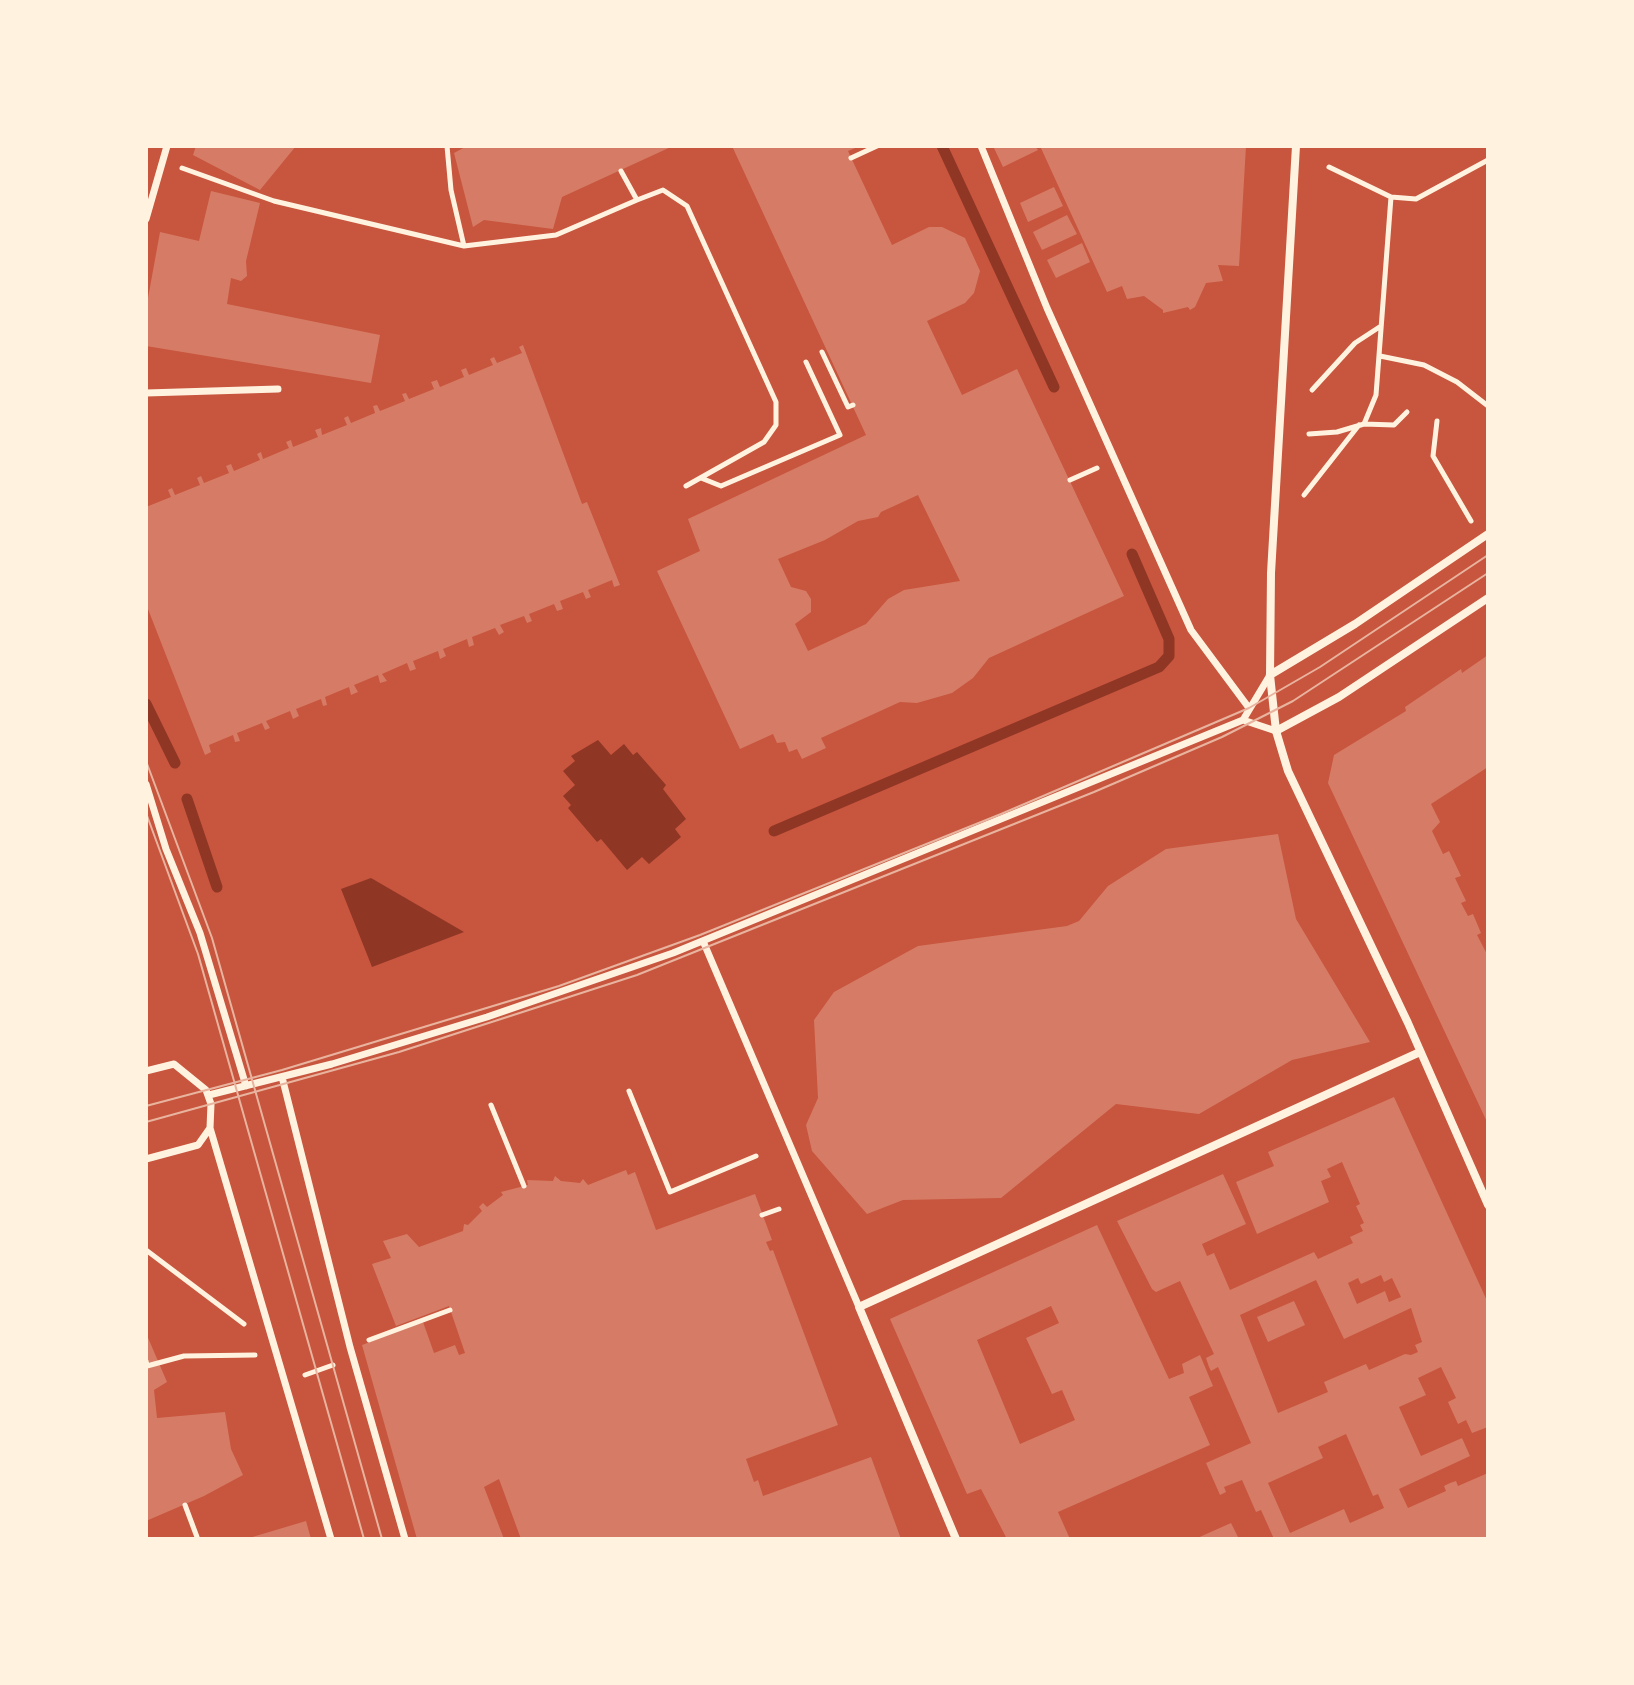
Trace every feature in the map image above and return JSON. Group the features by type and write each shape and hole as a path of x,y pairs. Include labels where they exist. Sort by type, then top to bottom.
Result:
{"street":[{"path":"146,219 167,146"},
{"path":"981,146 1047,308 1191,630 1249,708"},
{"path":"1296,146 1271,573 1270,675 1276,731 1288,771 1488,1205"},
{"path":"146,393 278,389"},
{"path":"1243,720 1270,675 1355,624 1488,534"},
{"path":"209,1095 487,1017 703,941 1243,720 1276,731 1339,697 1488,598"},
{"path":"146,784 166,849 200,933 246,1086"},
{"path":"703,941 956,1539"},
{"path":"859,1307 1420,1052"},
{"path":"146,1071 174,1064 209,1095 210,1128 331,1539"},
{"path":"282,1077 353,1359 405,1539"},
{"path":"146,1159 198,1145 210,1128"}],"path":[{"path":"447,146 451,190 464,246"},
{"path":"851,158 877,146"},
{"path":"162,159 263,198 464,246 556,235 663,190 687,206 776,402 776,425 764,442 686,486"},
{"path":"1329,167 1391,197 1425,197 1488,160"},
{"path":"621,171 637,200"},
{"path":"1304,495 1362,424 1376,395 1391,197"},
{"path":"1312,390 1355,343 1382,326"},
{"path":"822,352 848,407 853,405"},
{"path":"1380,356 1424,365 1457,382 1488,406"},
{"path":"700,477 721,486 840,435 806,362"},
{"path":"1309,434 1337,432 1362,424 1394,425 1407,412"},
{"path":"1437,421 1433,456 1466,513"},
{"path":"1070,480 1081,475"},
{"path":"629,1091 670,1192 756,1156"},
{"path":"491,1105 524,1186"},
{"path":"762,1215 779,1209"},
{"path":"146,1250 252,1329 267,1325"},
{"path":"350,1347 450,1310"},
{"path":"146,1361 147,1366 184,1356 258,1355 274,1349"},
{"path":"284,1381 353,1359"},
{"path":"185,1505 197,1537"}],"shaded area":[{"path":"598,740 611,755 624,744 633,755 637,752 666,785 663,789 686,819 675,829 681,837 649,864 642,857 627,870 601,839 597,842 568,808 571,805 563,796 575,785 563,771 575,761 571,756"},
{"path":"371,878 464,932 372,967 341,889"}],"building":[{"path":"196,146 296,146 260,190 193,155"},
{"path":"467,146 673,146 562,197 553,229 484,220 473,227 454,153"},
{"path":"732,146 860,146 848,151 892,245 929,227 942,227 965,238 980,271 974,293 965,303 927,321 962,395 1017,369 1124,596 989,658 973,678 952,693 917,703 900,702 821,738 826,748 802,759 797,749 789,752 785,742 777,743 773,734 740,749 657,571 700,551 688,519 866,435","holes":["918,495 960,581 904,590 888,599 866,624 808,651 795,624 811,612 811,599 806,591 791,587 778,559 825,540 858,521 878,517 881,512"]},
{"path":"1035,146 1038,150 1003,167 994,148"},
{"path":"1040,146 1246,146 1239,266 1218,265 1223,281 1206,283 1195,307 1190,310 1188,307 1163,313 1144,296 1127,299 1122,286 1107,292"},
{"path":"1054,187 1063,206 1028,222 1020,203"},
{"path":"211,191 260,203 246,261 247,276 241,281 231,278 227,304 380,335 371,383 146,346 146,309 160,232 199,241"},
{"path":"1067,215 1077,234 1042,250 1033,232"},
{"path":"1082,243 1090,262 1056,278 1047,260"},
{"path":"523,345 582,504 587,502 620,585 614,587 612,580 588,590 591,597 586,599 583,592 560,601 563,609 557,611 554,604 529,614 532,621 527,623 524,616 500,625 504,632 499,635 495,628 472,637 474,645 469,647 467,639 443,649 446,656 440,659 438,651 413,661 416,669 410,671 407,663 382,674 387,681 380,683 378,675 354,685 358,692 351,695 349,687 325,697 327,705 323,706 321,699 296,709 299,716 293,719 290,711 266,721 270,728 265,730 262,723 237,733 240,741 235,742 233,735 209,745 211,752 205,755 146,604 146,507 171,497 168,490 172,488 175,495 200,485 197,478 201,476 204,483 229,473 226,466 231,464 234,471 260,460 257,454 261,452 263,459 289,448 286,442 291,440 293,447 318,437 315,430 321,428 322,435 347,425 344,418 348,416 351,423 375,413 373,406 377,405 380,411 405,401 402,394 406,393 409,399 434,389 431,382 437,380 440,387 464,377 461,370 466,368 469,375 493,365 490,359 494,357 497,363 522,353 519,347"},
{"path":"1488,655 1488,767 1431,804 1440,822 1432,831 1443,854 1449,851 1461,876 1455,878 1466,901 1461,903 1468,916 1473,914 1481,933 1477,935 1488,956 1488,1124 1328,783 1334,755 1406,711 1405,707 1461,669 1462,673"},
{"path":"1278,834 1296,919 1370,1042 1292,1060 1199,1114 1116,1104 1001,1198 903,1200 867,1214 812,1151 806,1125 818,1098 814,1020 834,992 918,946 1067,926 1079,921 1108,886 1166,849"},
{"path":"1394,1097 1488,1303 1488,1427 1472,1433 1466,1420 1458,1424 1448,1402 1456,1398 1441,1367 1418,1378 1426,1395 1399,1407 1421,1456 1462,1438 1470,1456 1399,1489 1408,1508 1446,1491 1444,1486 1450,1483 1456,1481 1458,1486 1488,1473 1488,1537 1274,1539 1261,1510 1256,1512 1242,1480 1224,1487 1226,1492 1220,1495 1206,1463 1251,1443 1218,1367 1211,1371 1209,1367 1206,1358 1214,1354 1180,1281 1156,1292 1152,1289 1117,1221 1223,1174 1246,1224 1202,1244 1207,1256 1214,1253 1230,1290 1314,1252 1318,1259 1353,1243 1350,1237 1363,1231 1360,1225 1364,1223 1356,1206 1360,1204 1342,1162 1327,1169 1331,1177 1321,1181 1329,1202 1257,1234 1236,1182 1274,1166 1268,1152","holes":["1381,1275 1384,1282 1392,1278 1401,1297 1389,1302 1385,1291 1357,1304 1348,1283 1358,1278 1361,1284","1316,1280 1344,1339 1411,1308 1422,1342 1415,1345 1418,1352 1411,1355 1405,1354 1369,1370 1366,1364 1324,1382 1328,1392 1278,1413 1240,1315","1346,1434 1373,1496 1378,1494 1384,1508 1350,1523 1344,1509 1290,1533 1268,1483 1323,1458 1318,1447"]},
{"path":"626,1170 628,1175 635,1172 656,1230 755,1194 772,1240 766,1242 770,1251 773,1250 838,1425 746,1459 754,1482 758,1480 763,1496 871,1457 901,1539 521,1539 499,1479 484,1487 504,1539 417,1539 362,1345 423,1322 434,1353 455,1345 459,1355 465,1353 449,1306 396,1326 372,1264 391,1258 383,1241 407,1234 419,1247 463,1231 464,1224 468,1225 482,1211 479,1207 483,1203 487,1207 503,1195 501,1192 528,1185 527,1180 553,1181 555,1176 561,1181 580,1183 583,1179 588,1185"},
{"path":"1097,1225 1169,1379 1184,1373 1182,1364 1200,1355 1213,1386 1189,1397 1210,1445 1058,1512 1070,1539 1007,1539 981,1489 967,1494 890,1319","holes":["1051,1306 1059,1323 1026,1338 1052,1394 1062,1390 1075,1420 1020,1444 977,1340"]},
{"path":"1294,1301 1305,1325 1268,1342 1257,1317"},
{"path":"146,1333 167,1382 154,1390 157,1418 225,1412 231,1449 243,1475 146,1521"},
{"path":"306,1521 311,1539 249,1539 249,1538"},
{"path":"1231,1523 1239,1539 1195,1539"}],"waterway":[{"path":"942,146 1054,387"},
{"path":"774,831 1159,667 1169,656 1169,639 1132,554"},
{"path":"146,704 175,763"},
{"path":"187,799 217,887"}],"tram line":[{"path":"146,1106 282,1070 559,986 700,935 1001,814 1249,708 1320,667 1488,555"},
{"path":"146,1122 399,1052 637,975 1094,792 1222,737 1293,701 1488,573"},
{"path":"146,761 212,938 382,1539"},
{"path":"146,813 198,954 364,1539"}]}
